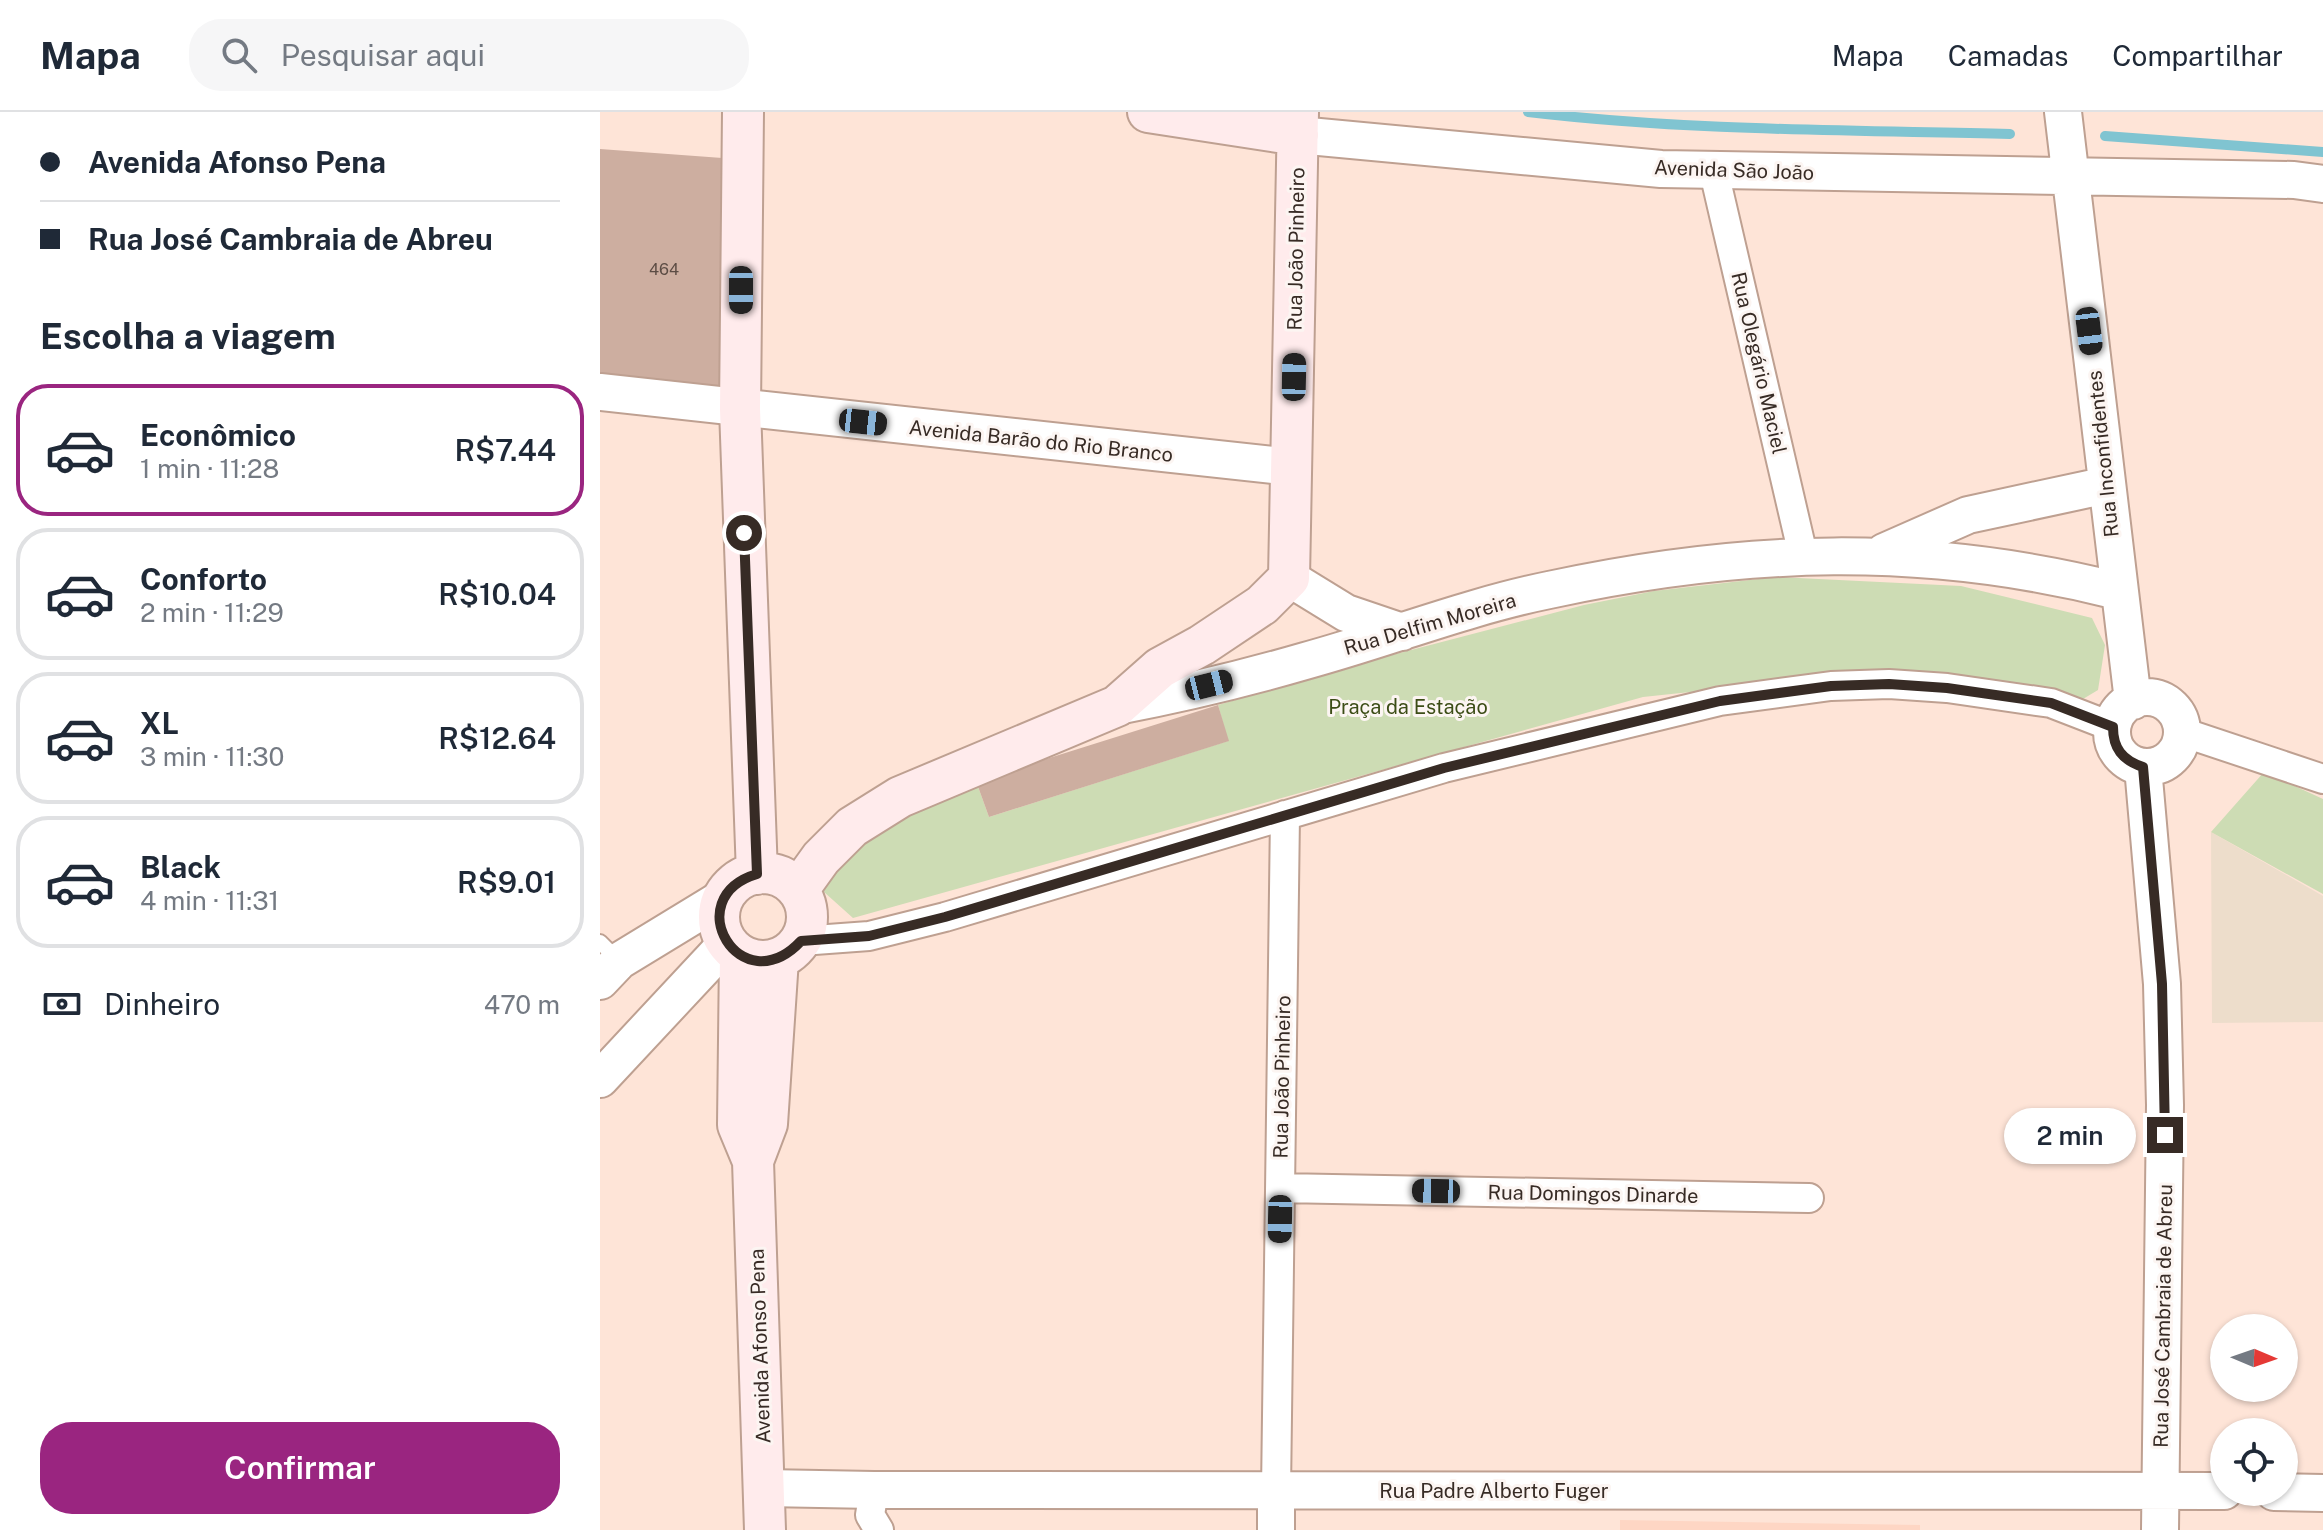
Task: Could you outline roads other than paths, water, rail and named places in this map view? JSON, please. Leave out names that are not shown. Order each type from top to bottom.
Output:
[{"type":"main road","points":[[743,112],[740,409],[757,874]]},
{"type":"main road","name":"Avenida São João","points":[[1148,112],[1298,124]]},
{"type":"main road","name":"Rua João Pinheiro","points":[[1289,578],[1298,124]]},
{"type":"main road","points":[[1117,706],[1160,668],[1202,645],[1262,605],[1289,578]]},
{"type":"main road","name":"Rua Delfim Moreira","points":[[798,890],[821,858],[852,827],[900,797],[1117,706]]},
{"type":"main road","points":[[757,874],[776,875],[798,890],[805,902],[807,915],[761,950],[719,921],[724,897],[732,886],[744,878],[757,874]]},
{"type":"main road","name":"Avenida Afonso Pena","points":[[761,950],[738,1125],[753,1161],[765,1530]]},
{"type":"street","name":"Rua Inconfidentes","points":[[2063,112],[2118,591],[2123,714]]},
{"type":"street","name":"Avenida São João","points":[[1298,124],[1661,169],[2294,180],[2323,184]]},
{"type":"street","name":"Rua Olegário Maciel","points":[[1714,172],[1803,555]]},
{"type":"street","name":"Avenida Barão do Rio Branco","points":[[600,392],[1292,467]]},
{"type":"street","points":[[1876,555],[1968,515],[2107,485]]},
{"type":"street","name":"Rua Delfim Moreira","points":[[1117,706],[1305,661],[1547,590],[1745,558],[1876,555],[1934,558],[2051,574],[2118,591]]},
{"type":"street","points":[[1289,578],[1346,613],[1402,632]]},
{"type":"street","points":[[600,1079],[761,950],[884,933],[1444,768],[1653,716],[1720,701],[1793,690],[1889,684],[1947,688],[2123,714],[2154,698],[2165,702],[2180,721],[2180,744],[2174,755],[2165,763],[2143,767],[2123,757],[2117,748],[2123,714]]},
{"type":"street","points":[[2182,732],[2323,779]]},
{"type":"street","name":"Rua José Cambraia de Abreu","points":[[2143,767],[2162,984],[2165,1105],[2160,1530]]},
{"type":"street","name":"Rua João Pinheiro","points":[[1276,1530],[1285,815]]},
{"type":"street","points":[[606,961],[724,897]]},
{"type":"street","name":"Rua Domingos Dinarde","points":[[1281,1188],[1809,1198]]},
{"type":"street","name":"Rua Padre Alberto Fuger","points":[[765,1488],[2210,1491]]},
{"type":"street","points":[[874,1490],[870,1515],[879,1530]]},
{"type":"street","points":[[2298,1492],[2323,1493]]},
{"type":"waterway","points":[[1528,112],[1709,126],[2010,134]]},
{"type":"waterway","points":[[2105,136],[2323,152]]},
{"type":"park label","name":"Praça da Estação","points":[[1408,707]]}]
